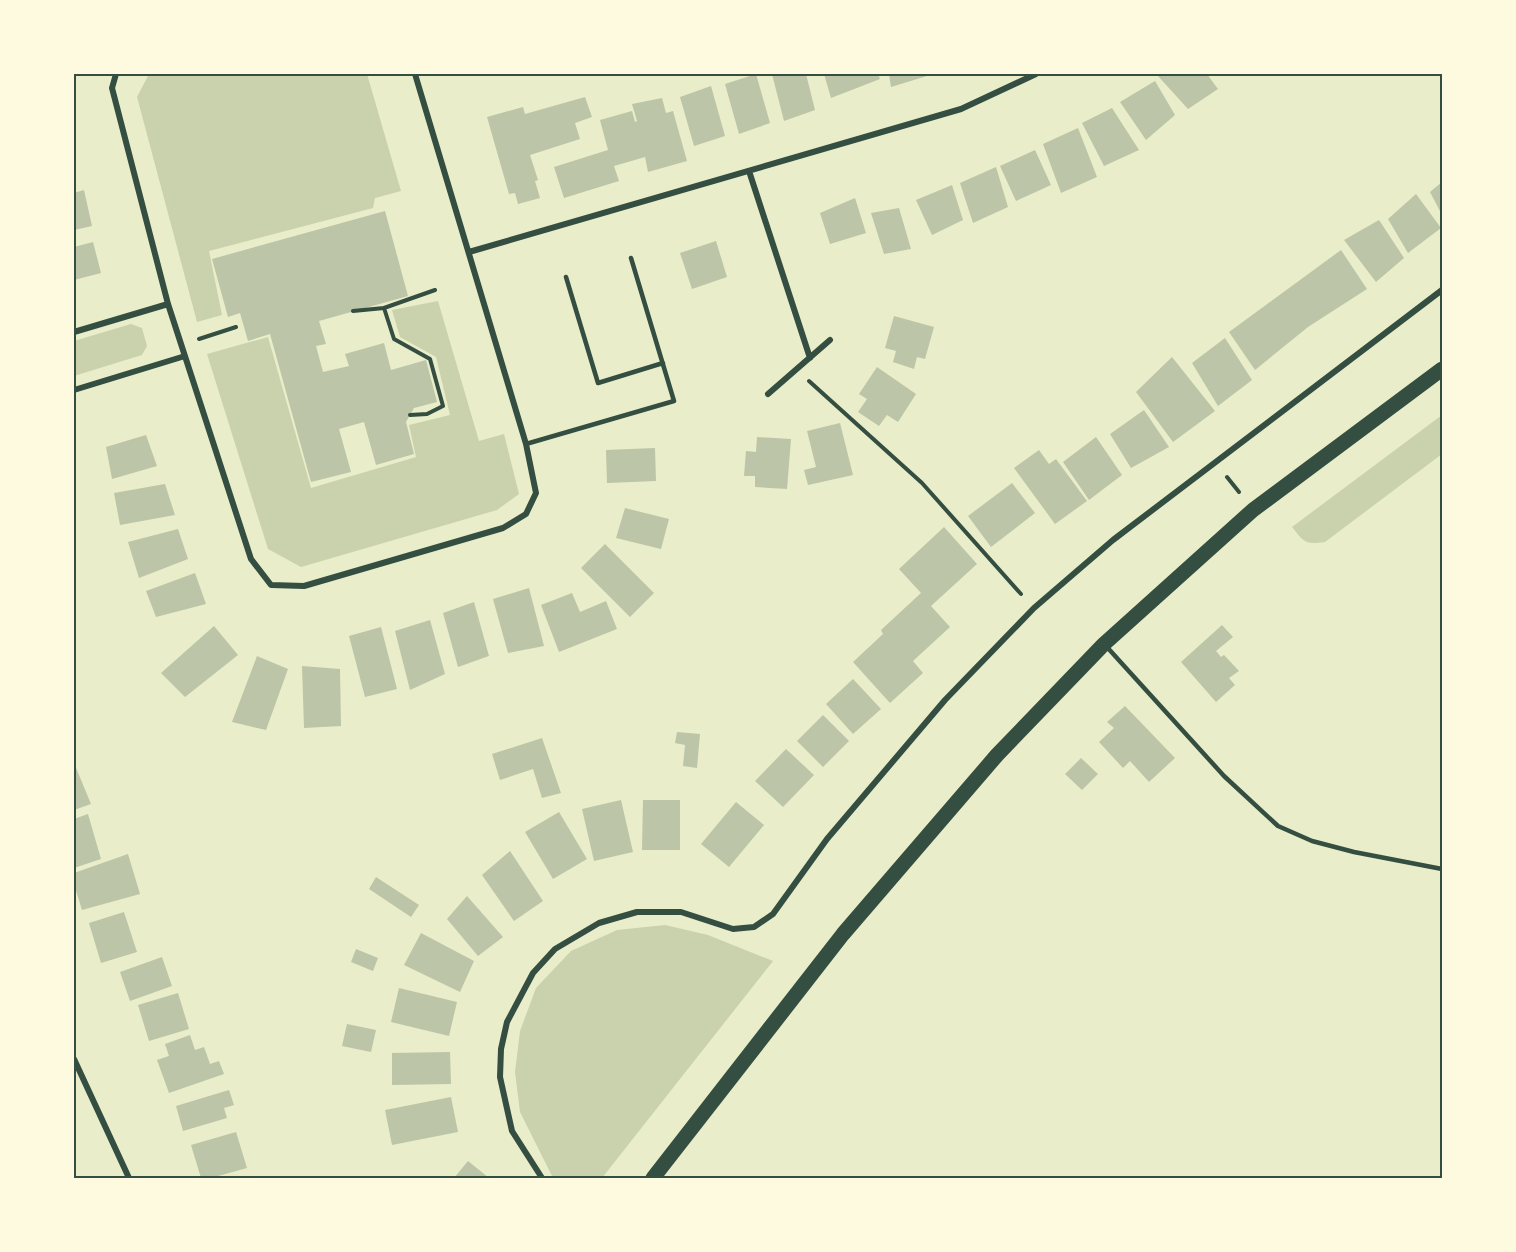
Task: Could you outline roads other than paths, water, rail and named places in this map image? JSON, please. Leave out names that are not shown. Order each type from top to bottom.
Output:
[{"type":"main road","points":[[653,1179],[843,934],[997,755],[1104,644],[1253,510],[1443,369]]},
{"type":"street","points":[[116,74],[112,87],[168,304],[251,559],[271,585],[304,586],[503,528],[526,514],[536,493],[526,444],[415,74]]},
{"type":"street","points":[[469,252],[961,109],[1036,74]]},
{"type":"street","points":[[749,171],[810,358]]},
{"type":"street","points":[[542,1179],[512,1131],[500,1077],[501,1049],[507,1022],[533,973],[555,949],[599,923],[637,912],[681,912],[734,929],[754,927],[773,914],[834,830],[945,700],[1034,608],[1113,540],[1443,290]]},
{"type":"street","points":[[74,332],[168,304]]},
{"type":"street","points":[[768,394],[830,340]]},
{"type":"street","points":[[74,390],[185,356]]},
{"type":"street","points":[[74,1059],[129,1179]]},
{"type":"lane","points":[[526,444],[674,401],[631,258]]},
{"type":"lane","points":[[566,277],[598,383],[663,363]]},
{"type":"lane","points":[[1104,644],[1224,776],[1278,826],[1312,841],[1443,869]]}]
